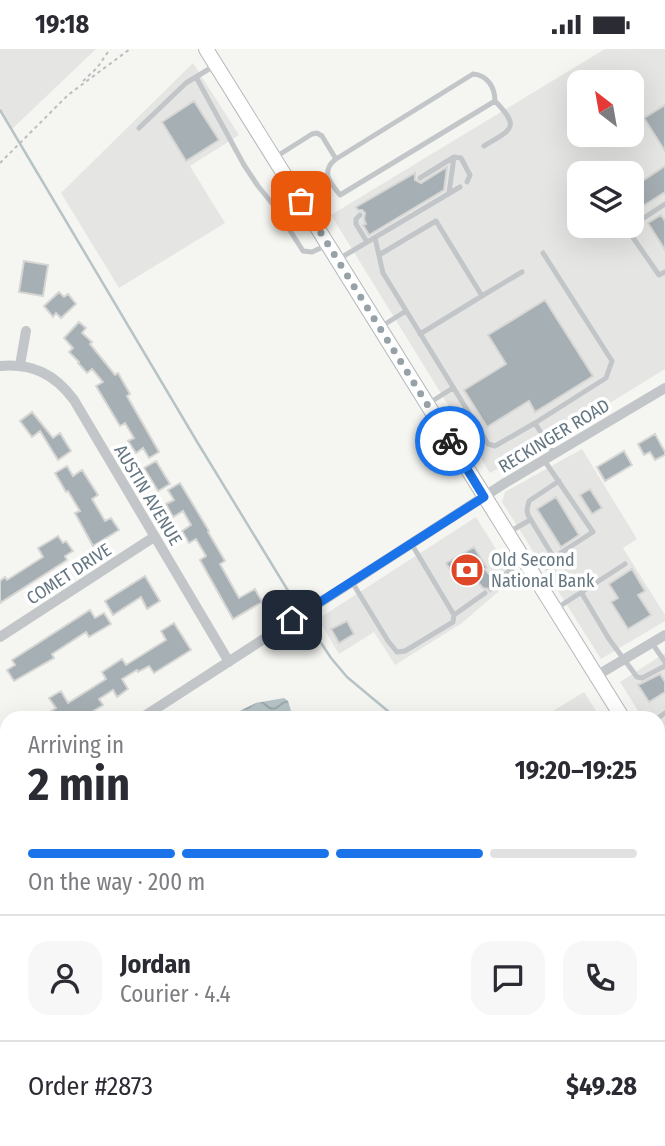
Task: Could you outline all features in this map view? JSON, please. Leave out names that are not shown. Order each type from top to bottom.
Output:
[{"type":"main road","points":[[206,49],[618,711]]},
{"type":"street","points":[[0,366],[20,365],[26,331]]},
{"type":"street","name":"AUSTIN AVENUE","points":[[20,365],[45,373],[64,387],[74,400],[229,662]]},
{"type":"street","name":"RECKINGER ROAD","points":[[152,711],[484,497],[665,388]]},
{"type":"street","name":"COMET DRIVE","points":[[0,637],[155,537]]},
{"type":"street","points":[[596,676],[665,635]]},
{"type":"lane","points":[[139,128],[187,83],[216,65]]},
{"type":"lane","points":[[484,146],[510,128],[511,120],[495,101],[495,94],[489,82],[474,74],[336,159],[327,169],[327,175],[340,195],[495,101]]},
{"type":"lane","points":[[196,77],[244,165],[303,251],[312,252],[328,245]]},
{"type":"lane","points":[[274,158],[317,133],[322,136],[336,159]]},
{"type":"lane","points":[[449,193],[454,157]]},
{"type":"lane","points":[[420,178],[454,157],[461,158],[467,167],[470,175],[467,182]]},
{"type":"lane","points":[[338,260],[460,187]]},
{"type":"lane","points":[[644,216],[665,204]]},
{"type":"lane","points":[[428,206],[482,296]]},
{"type":"lane","points":[[360,215],[356,224],[367,242]]},
{"type":"lane","points":[[379,255],[436,221]]},
{"type":"lane","points":[[375,237],[383,274],[488,444],[495,446],[606,377],[612,361],[543,253]]},
{"type":"lane","points":[[633,238],[659,275],[665,272]]},
{"type":"lane","points":[[420,334],[522,272]]},
{"type":"lane","points":[[380,328],[406,311]]},
{"type":"lane","points":[[427,404],[453,388]]},
{"type":"lane","points":[[497,583],[510,570],[554,558],[593,533],[559,481],[534,423]]},
{"type":"lane","points":[[554,558],[530,520],[527,510],[529,501],[559,481]]},
{"type":"lane","points":[[507,533],[530,520]]},
{"type":"lane","points":[[352,582],[397,652],[405,651],[453,622],[454,615],[411,544]]},
{"type":"lane","points":[[555,609],[625,564]]},
{"type":"lane","points":[[581,592],[609,639],[637,677],[642,678],[665,664],[652,643]]},
{"type":"lane","points":[[454,615],[485,593]]},
{"type":"path","points":[[0,163],[97,68],[110,49]]},
{"type":"path","points":[[80,85],[130,49]]},
{"type":"shaded area","points":[[0,49],[96,49],[12,129],[0,107]]},
{"type":"shaded area","points":[[605,49],[665,49],[665,369],[490,473],[331,215],[567,72],[567,147],[644,147],[644,70],[570,70]]},
{"type":"shaded area","points":[[193,63],[239,135],[190,166],[225,223],[119,288],[61,193]]},
{"type":"shaded area","points":[[582,449],[637,539],[623,548],[665,615],[665,621],[601,659],[502,502],[505,492]]},
{"type":"shaded area","points":[[476,517],[514,578],[462,623],[395,665],[374,632],[339,654],[318,619]]},
{"type":"shaded area","points":[[665,653],[665,711],[638,711],[620,682]]},
{"type":"shaded area","points":[[584,692],[596,711],[553,711]]},
{"type":"water","points":[[284,698],[291,711],[239,711],[256,703]]},
{"type":"building","points":[[194,101],[219,140],[186,161],[162,122]]},
{"type":"building","points":[[665,105],[665,151],[644,118]]},
{"type":"building","points":[[665,166],[665,192],[644,205],[644,180]]},
{"type":"building","points":[[447,167],[444,190],[369,235],[363,225],[366,224],[365,213],[356,207],[415,173],[415,180],[421,183]]},
{"type":"building","points":[[661,215],[665,221],[665,250],[648,223]]},
{"type":"building","points":[[24,261],[48,265],[43,296],[19,292]]},
{"type":"building","points":[[59,292],[64,297],[68,294],[76,304],[61,318],[56,313],[53,317],[44,306]]},
{"type":"building","points":[[545,300],[593,376],[535,412],[529,401],[487,427],[464,390],[506,364],[488,335]]},
{"type":"building","points":[[79,322],[86,328],[82,333],[92,342],[90,344],[115,375],[118,373],[130,394],[127,396],[159,452],[149,458],[143,448],[136,453],[128,441],[134,438],[125,423],[120,426],[96,386],[103,382],[92,369],[87,373],[69,352],[73,348],[64,338]]},
{"type":"building","points":[[32,412],[53,438],[60,433],[71,451],[58,460],[40,431],[32,437],[20,421]]},
{"type":"building","points":[[655,434],[665,455],[655,460],[650,452],[644,455],[638,444]]},
{"type":"building","points":[[624,451],[632,465],[605,481],[597,467]]},
{"type":"building","points":[[156,461],[170,484],[158,491],[144,468]]},
{"type":"building","points":[[67,466],[73,476],[82,470],[98,495],[92,499],[105,521],[111,518],[119,530],[93,546],[75,513],[80,511],[55,473]]},
{"type":"building","points":[[180,483],[225,561],[220,564],[239,598],[255,589],[262,602],[233,619],[200,560],[206,556],[196,539],[189,543],[182,531],[191,525],[183,511],[173,517],[166,504],[174,500],[168,490]]},
{"type":"building","points":[[590,489],[602,508],[592,514],[580,495]]},
{"type":"building","points":[[556,497],[579,535],[561,547],[537,509]]},
{"type":"building","points":[[58,536],[63,543],[66,541],[73,551],[65,556],[67,560],[0,603],[0,581],[5,577],[7,580],[43,557],[38,548]]},
{"type":"building","name":"Old Second National Bank","points":[[474,547],[493,579],[495,588],[490,592],[473,577],[459,585],[446,563]]},
{"type":"building","points":[[632,569],[645,591],[638,595],[651,615],[628,629],[611,602],[618,598],[609,584]]},
{"type":"building","points":[[145,576],[160,601],[147,609],[141,597],[113,615],[105,601]]},
{"type":"building","points":[[90,610],[95,618],[104,613],[111,624],[89,637],[86,632],[52,654],[54,658],[14,681],[7,670],[15,665],[12,660]]},
{"type":"building","points":[[347,621],[354,634],[339,643],[331,629]]},
{"type":"building","points":[[174,623],[191,650],[154,673],[149,666],[122,679],[128,689],[117,697],[113,690],[99,699],[103,705],[94,711],[51,711],[56,708],[49,698],[61,691],[68,703],[106,679],[102,672],[122,659],[126,665],[166,640],[161,631]]},
{"type":"building","points":[[660,674],[665,682],[665,692],[649,702],[638,685]]},
{"type":"waterway","points":[[0,110],[301,612]]},
{"type":"waterway","points":[[304,617],[347,677],[388,711]]},
{"type":"way so far","points":[[301,201],[450,441]]},
{"type":"place","name":"Old Second National Bank","points":[[467,570]]},
{"type":"route","points":[[292,620],[484,497],[450,441]]}]
